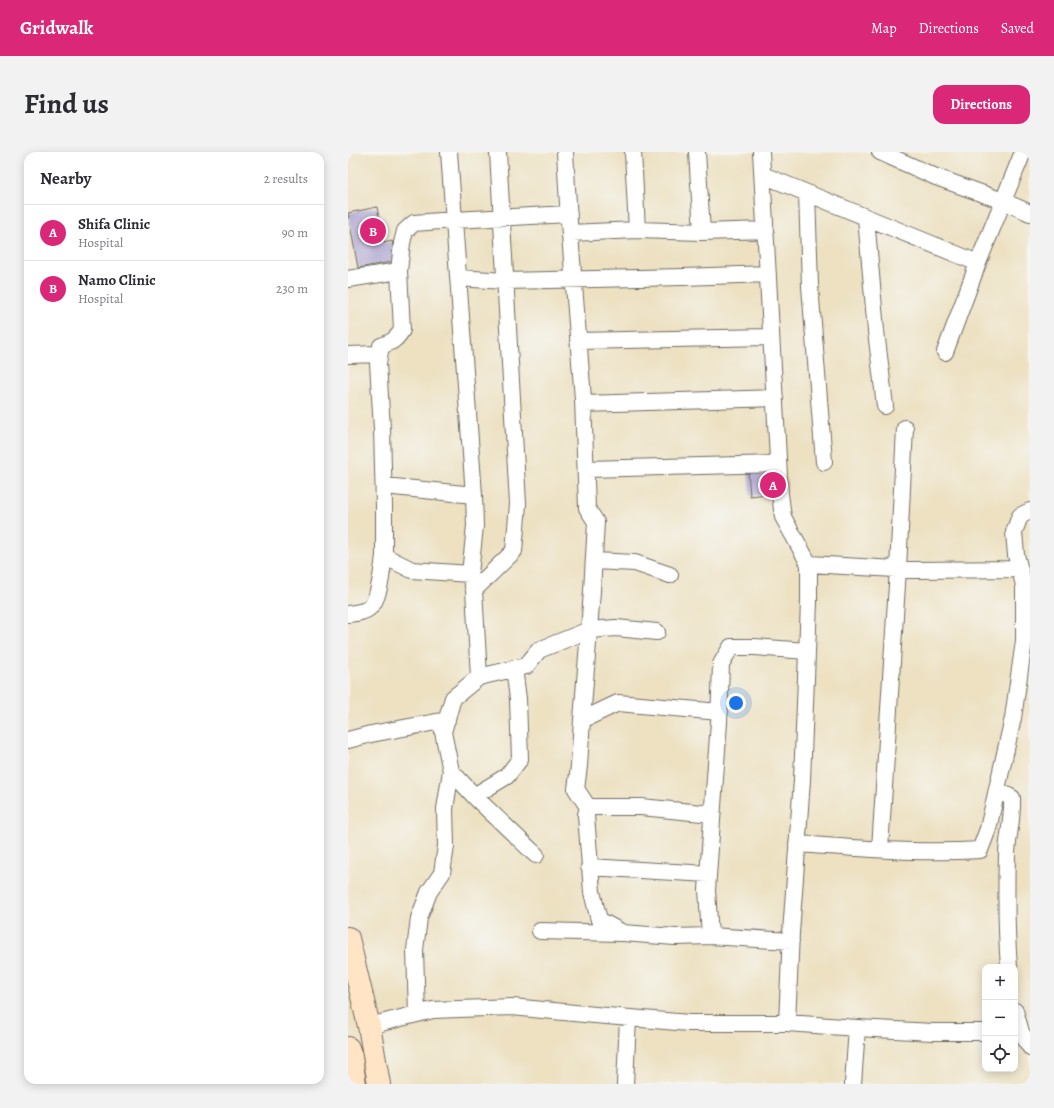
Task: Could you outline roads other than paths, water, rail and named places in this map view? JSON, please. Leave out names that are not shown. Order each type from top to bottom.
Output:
[{"type":"main road","points":[[348,938],[369,1026],[379,1084]]},
{"type":"main road","points":[[348,1048],[351,1057],[355,1084]]},
{"type":"street","points":[[449,152],[474,495],[475,526],[470,574],[474,590],[479,678]]},
{"type":"street","points":[[474,590],[514,551],[518,504],[498,152]]},
{"type":"street","points":[[565,152],[583,404],[587,508],[596,522],[579,766],[576,789],[588,807],[586,815],[589,867],[592,892],[599,920],[623,933]]},
{"type":"street","points":[[633,152],[637,230]]},
{"type":"street","points":[[697,152],[702,232]]},
{"type":"street","points":[[762,152],[762,175],[780,494],[783,517],[809,564],[809,602],[802,780],[787,1023]]},
{"type":"street","points":[[880,152],[1030,213]]},
{"type":"street","points":[[946,352],[978,263],[1023,152]]},
{"type":"street","points":[[762,175],[978,263]]},
{"type":"street","points":[[807,193],[810,286],[824,462]]},
{"type":"street","points":[[348,614],[359,613],[370,608],[377,597],[384,556],[384,486],[378,363],[381,346],[397,338],[402,330],[399,271],[405,231],[414,223],[569,214]]},
{"type":"street","points":[[866,218],[876,331],[885,406]]},
{"type":"street","points":[[570,233],[637,230],[702,232],[766,230]]},
{"type":"street","points":[[348,279],[399,271]]},
{"type":"street","points":[[458,278],[506,281],[768,274]]},
{"type":"street","points":[[578,341],[771,337]]},
{"type":"street","points":[[348,355],[379,354]]},
{"type":"street","points":[[583,404],[775,398]]},
{"type":"street","points":[[880,849],[898,569],[905,428]]},
{"type":"street","points":[[586,469],[778,464]]},
{"type":"street","points":[[384,486],[474,495]]},
{"type":"street","points":[[797,844],[956,852],[980,850],[988,829],[1013,718],[1027,620],[1024,585],[1016,555],[1014,532],[1020,516],[1030,511]]},
{"type":"street","points":[[384,556],[412,570],[470,574]]},
{"type":"street","points":[[594,561],[635,563],[670,575]]},
{"type":"street","points":[[809,564],[913,570],[1020,569]]},
{"type":"street","points":[[417,1014],[415,950],[419,918],[428,892],[442,873],[446,846],[445,809],[451,771],[443,732],[453,698],[479,678],[526,666],[539,650],[589,630],[616,628],[657,632]]},
{"type":"street","points":[[710,936],[707,890],[720,712],[721,664],[731,647],[807,650]]},
{"type":"street","points":[[474,796],[507,776],[520,759],[518,699],[514,668]]},
{"type":"street","points":[[582,720],[618,703],[720,712]]},
{"type":"street","points":[[348,740],[371,734],[447,720]]},
{"type":"street","points":[[451,771],[474,796],[536,855]]},
{"type":"street","points":[[997,790],[1012,798],[1006,897],[1010,964]]},
{"type":"street","points":[[588,807],[641,807],[712,814]]},
{"type":"street","points":[[589,867],[708,874]]},
{"type":"street","points":[[540,930],[623,933],[675,937],[710,936],[791,941]]},
{"type":"street","points":[[369,1026],[433,1010],[512,1007],[690,1023],[787,1023],[933,1032],[982,1032]]},
{"type":"street","points":[[625,1084],[628,1018]]},
{"type":"street","points":[[853,1084],[857,1028]]},
{"type":"street","points":[[1018,1032],[1030,1047]]},
{"type":"place","name":"Namo Clinic","points":[[373,231]]},
{"type":"place","name":"Shifa Clinic","points":[[773,485]]}]
